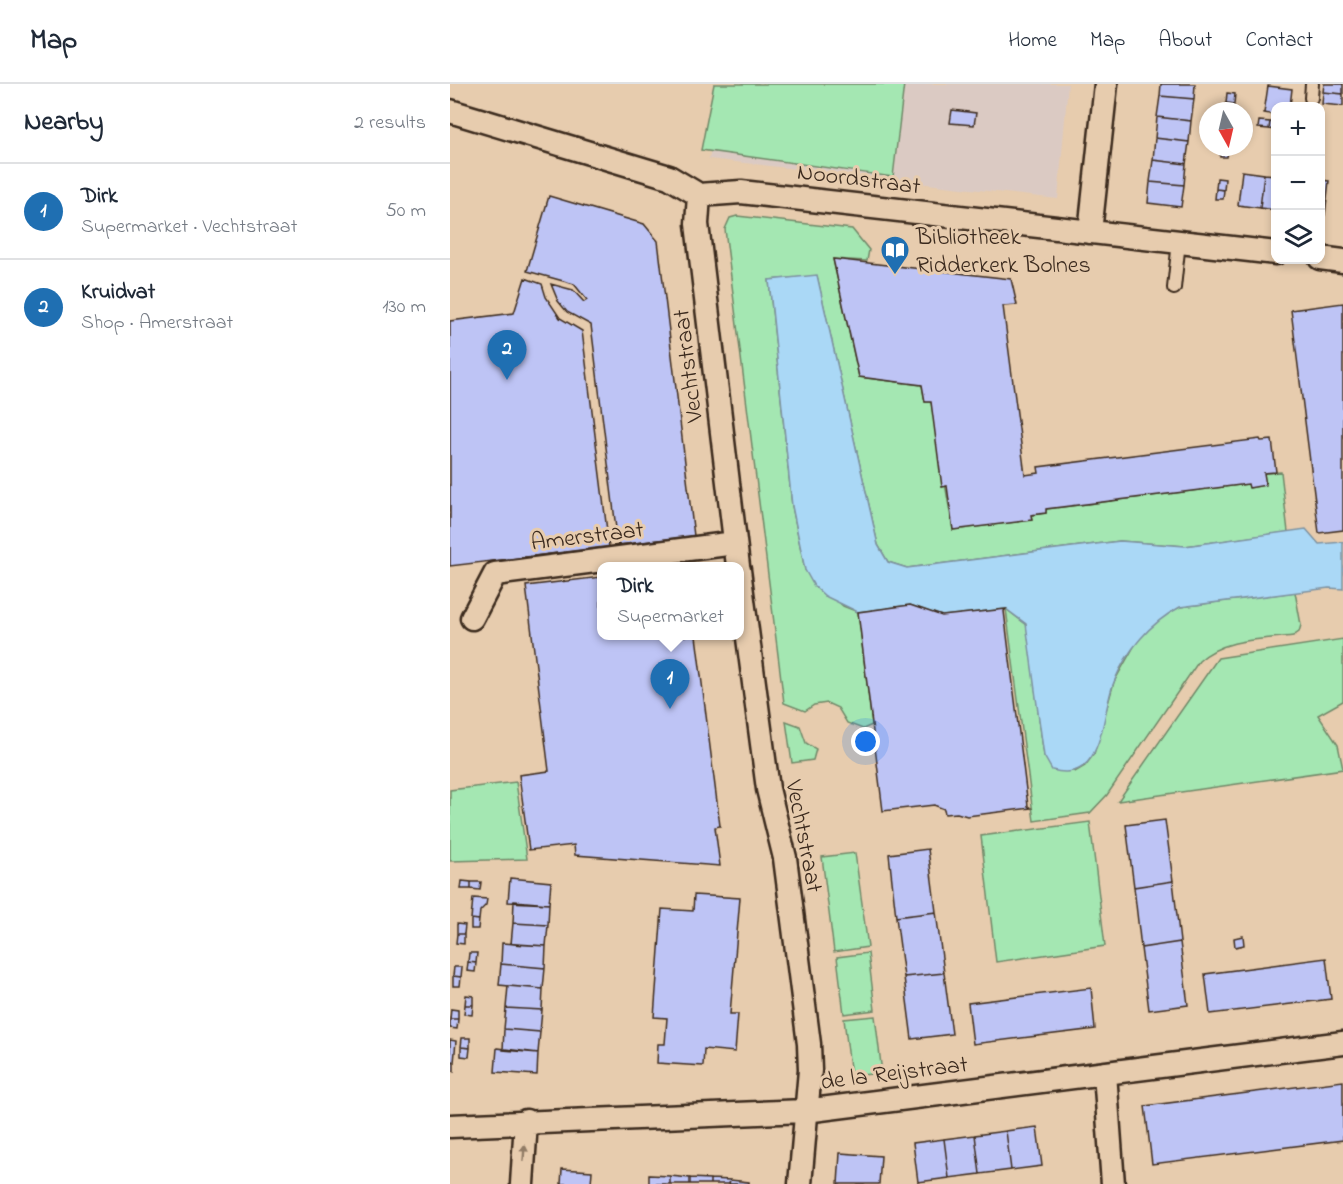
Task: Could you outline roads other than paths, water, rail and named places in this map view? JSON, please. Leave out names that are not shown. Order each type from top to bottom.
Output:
[{"type":"street","points":[[1090,232],[1106,84]]},
{"type":"street","points":[[450,111],[669,177],[699,195]]},
{"type":"street","name":"Noordstraat","points":[[699,195],[741,192],[1271,252]]},
{"type":"street","name":"Vechtstraat","points":[[699,195],[697,224],[738,562]]},
{"type":"street","points":[[1325,259],[1343,261]]},
{"type":"street","name":"Amerstraat","points":[[472,618],[495,574],[735,543]]},
{"type":"street","name":"Vechtstraat","points":[[744,606],[768,789],[785,858],[809,1044],[810,1070],[800,1184]]},
{"type":"street","name":"de la Reijstraat","points":[[450,1126],[805,1111],[1343,1042]]},
{"type":"street","points":[[1105,1073],[1113,1184]]},
{"type":"street","points":[[522,1184],[526,1121]]},
{"type":"lane","points":[[1311,98],[1312,84]]},
{"type":"lane","points":[[1174,288],[1179,241]]},
{"type":"water","points":[[817,275],[878,545],[888,562],[907,568],[1120,541],[1185,546],[1306,529],[1319,544],[1343,542],[1343,589],[1329,588],[1180,607],[1149,629],[1119,670],[1098,743],[1091,757],[1082,767],[1069,772],[1052,770],[1044,756],[1026,624],[1006,609],[942,616],[910,605],[858,612],[825,596],[814,586],[805,570],[792,506],[769,280]]},
{"type":"place","name":"Bibliotheek Ridderkerk Bolnes","points":[[895,276]]},
{"type":"place","name":"Kruidvat","points":[[507,380]]},
{"type":"place","name":"Dirk","points":[[670,709]]}]
